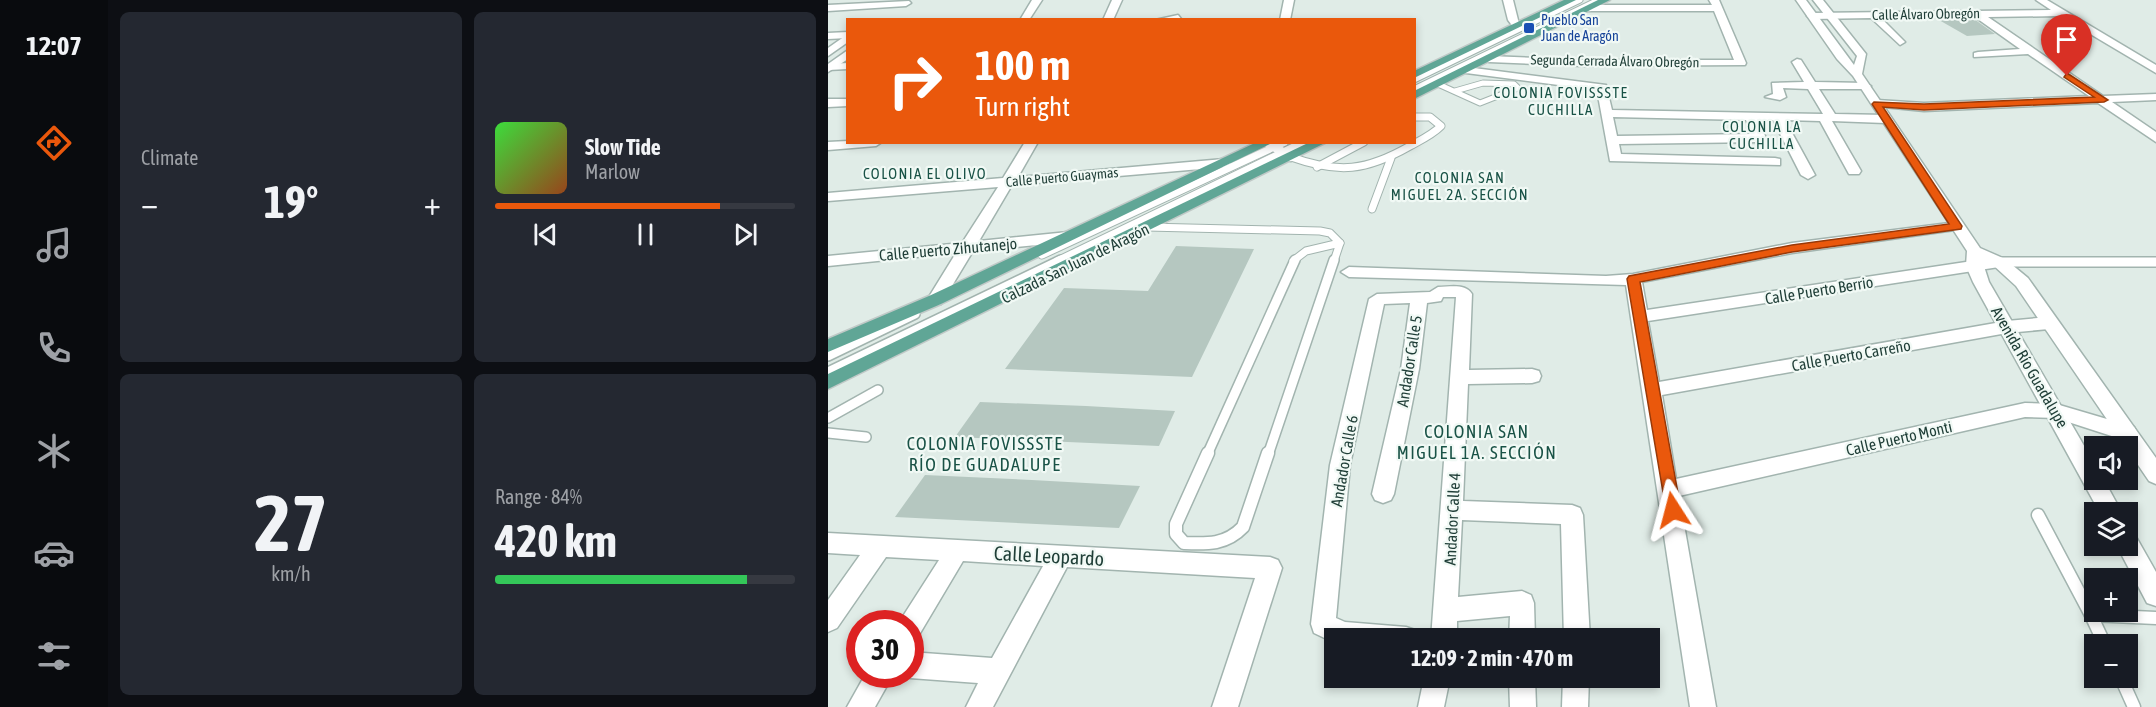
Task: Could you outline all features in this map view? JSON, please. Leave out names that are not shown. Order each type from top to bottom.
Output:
[{"type":"main road","points":[[1416,74],[1571,0]]},
{"type":"main road","points":[[1416,95],[1593,4],[1605,0]]},
{"type":"main road","name":"Calzada San Juan de Aragón","points":[[830,347],[935,300],[1224,163],[1275,147],[1303,144]]},
{"type":"main road","name":"Calzada San Juan de Aragón","points":[[828,382],[1147,227],[1275,147]]},
{"type":"street","points":[[828,2],[866,0]]},
{"type":"street","points":[[1025,18],[1037,0]]},
{"type":"street","points":[[1109,18],[1117,0]]},
{"type":"street","points":[[1285,18],[1289,0]]},
{"type":"street","points":[[1508,0],[1513,20],[1517,26]]},
{"type":"street","name":"Avenida Río Guadalupe","points":[[1801,0],[1857,74],[1957,226],[2007,327],[2105,502]]},
{"type":"street","name":"Avenida Río Guadalupe","points":[[1818,0],[1862,56],[1857,74]]},
{"type":"street","points":[[2041,0],[2156,70]]},
{"type":"street","points":[[876,15],[891,2]]},
{"type":"street","points":[[828,8],[908,2]]},
{"type":"street","points":[[893,14],[908,2]]},
{"type":"street","points":[[1593,4],[1716,4]]},
{"type":"street","name":"Segunda Cerrada Álvaro Obregón","points":[[1489,59],[1582,63],[1741,63],[1716,4]]},
{"type":"street","points":[[1976,13],[2156,138]]},
{"type":"street","name":"Calle Álvaro Obregón","points":[[1812,16],[2060,13]]},
{"type":"street","points":[[1872,14],[1900,42]]},
{"type":"street","points":[[828,36],[846,36]]},
{"type":"street","points":[[828,53],[846,38]]},
{"type":"street","points":[[1978,55],[2029,51]]},
{"type":"street","points":[[829,68],[846,55]]},
{"type":"street","points":[[1797,62],[1814,86],[1854,171]]},
{"type":"street","points":[[829,68],[846,66]]},
{"type":"street","points":[[1466,70],[1602,87],[1615,158],[1775,162]]},
{"type":"street","points":[[1773,91],[1814,86],[1865,86]]},
{"type":"street","points":[[1877,104],[1924,107],[2156,97]]},
{"type":"street","points":[[828,103],[846,102]]},
{"type":"street","points":[[1606,113],[1885,118]]},
{"type":"street","points":[[1612,140],[1760,138],[1750,115]]},
{"type":"street","points":[[1777,116],[1808,175]]},
{"type":"street","points":[[828,147],[857,144]]},
{"type":"street","points":[[935,300],[1031,144]]},
{"type":"street","name":"Calle Puerto Guaymas","points":[[828,197],[1224,163]]},
{"type":"street","points":[[1349,272],[1606,281],[1633,279],[1792,248],[1957,226]]},
{"type":"street","name":"Calle Puerto Zihutanejo","points":[[828,261],[1068,237]]},
{"type":"street","name":"Avenida Río Guadalupe","points":[[1975,259],[1999,262],[2022,282],[2156,475]]},
{"type":"street","name":"Calle Puerto Berrio","points":[[1638,317],[1975,259]]},
{"type":"street","points":[[1633,279],[1670,489],[1703,707]]},
{"type":"street","name":"Andador Calle 4","points":[[1419,298],[1436,297],[1438,292],[1464,292],[1445,628]]},
{"type":"street","name":"Andador Calle 6","points":[[1331,628],[1323,624],[1340,465],[1377,299],[1419,298]]},
{"type":"street","name":"Andador Calle 5","points":[[1383,494],[1410,369],[1419,298]]},
{"type":"street","name":"Calle Puerto Carreño","points":[[1653,390],[2007,327],[2049,323]]},
{"type":"street","points":[[1459,377],[1532,376]]},
{"type":"street","name":"Calle Puerto Monti","points":[[1670,489],[2025,410],[2056,411],[2127,433]]},
{"type":"street","points":[[1452,510],[1572,514],[1577,628]]},
{"type":"street","name":"Calle Leopardo","points":[[828,543],[1270,568],[1226,707]]},
{"type":"street","points":[[828,620],[881,545]]},
{"type":"street","points":[[920,610],[957,551]]},
{"type":"street","points":[[2135,556],[2156,596]]},
{"type":"street","points":[[979,707],[1060,557]]},
{"type":"street","points":[[1447,610],[1522,603],[1522,628]]},
{"type":"street","points":[[924,666],[999,671]]},
{"type":"street","points":[[860,707],[872,688]]},
{"type":"street","points":[[1431,707],[1435,688]]},
{"type":"street","points":[[1522,688],[1522,707]]},
{"type":"street","points":[[1575,707],[1576,688]]},
{"type":"lane","points":[[1416,79],[1580,0]]},
{"type":"lane","points":[[1416,88],[1593,4]]},
{"type":"lane","points":[[1438,84],[1455,91],[1485,103],[1518,88],[1514,84],[1487,83],[1455,91]]},
{"type":"lane","points":[[1416,117],[1427,116],[1439,122],[1441,126],[1416,142]]},
{"type":"lane","points":[[830,347],[1275,147],[1292,144]]},
{"type":"lane","points":[[1317,167],[1360,144]]},
{"type":"lane","points":[[1275,147],[1317,167],[1348,171],[1391,158],[1413,144]]},
{"type":"lane","points":[[828,372],[1275,147]]},
{"type":"lane","points":[[1372,209],[1391,158]]},
{"type":"lane","points":[[1147,227],[1320,231],[1330,233],[1340,243]]},
{"type":"lane","points":[[1340,243],[1244,527],[1236,537],[1222,544],[1184,543],[1176,534],[1176,524],[1293,261],[1306,251],[1340,243]]},
{"type":"lane","points":[[1999,262],[2156,262]]},
{"type":"lane","points":[[828,418],[878,390]]},
{"type":"lane","points":[[828,433],[866,437]]},
{"type":"lane","points":[[2038,515],[2084,602]]},
{"type":"lane","points":[[2138,617],[2156,618]]},
{"type":"lane","points":[[2125,688],[2134,707]]},
{"type":"building","points":[[1974,19],[1995,34],[1967,36],[1939,20]]},
{"type":"building","points":[[1176,246],[1254,249],[1192,377],[1005,369],[1064,288],[1148,291]]},
{"type":"building","points":[[980,402],[1175,411],[1159,446],[955,437]]},
{"type":"building","points":[[925,475],[1140,486],[1119,528],[895,517]]},
{"type":"place","name":"Pueblo San Juan de Aragón","points":[[1529,28]]},
{"type":"district","name":"COLONIA FOVISSSTE CUCHILLA","points":[[1561,102]]},
{"type":"district","name":"COLONIA LA CUCHILLA","points":[[1762,136]]},
{"type":"district","name":"COLONIA EL OLIVO","points":[[925,174]]},
{"type":"district","name":"COLONIA SAN MIGUEL 2A. SECCIÓN","points":[[1460,186]]},
{"type":"district","name":"COLONIA SAN MIGUEL 1A. SECCIÓN","points":[[1477,442]]},
{"type":"district","name":"COLONIA FOVISSSTE RÍO DE GUADALUPE","points":[[985,454]]},
{"type":"route","points":[[1673,510],[1633,279],[1792,248],[1957,226],[1877,104],[1924,107],[2104,100],[2067,76]]}]
